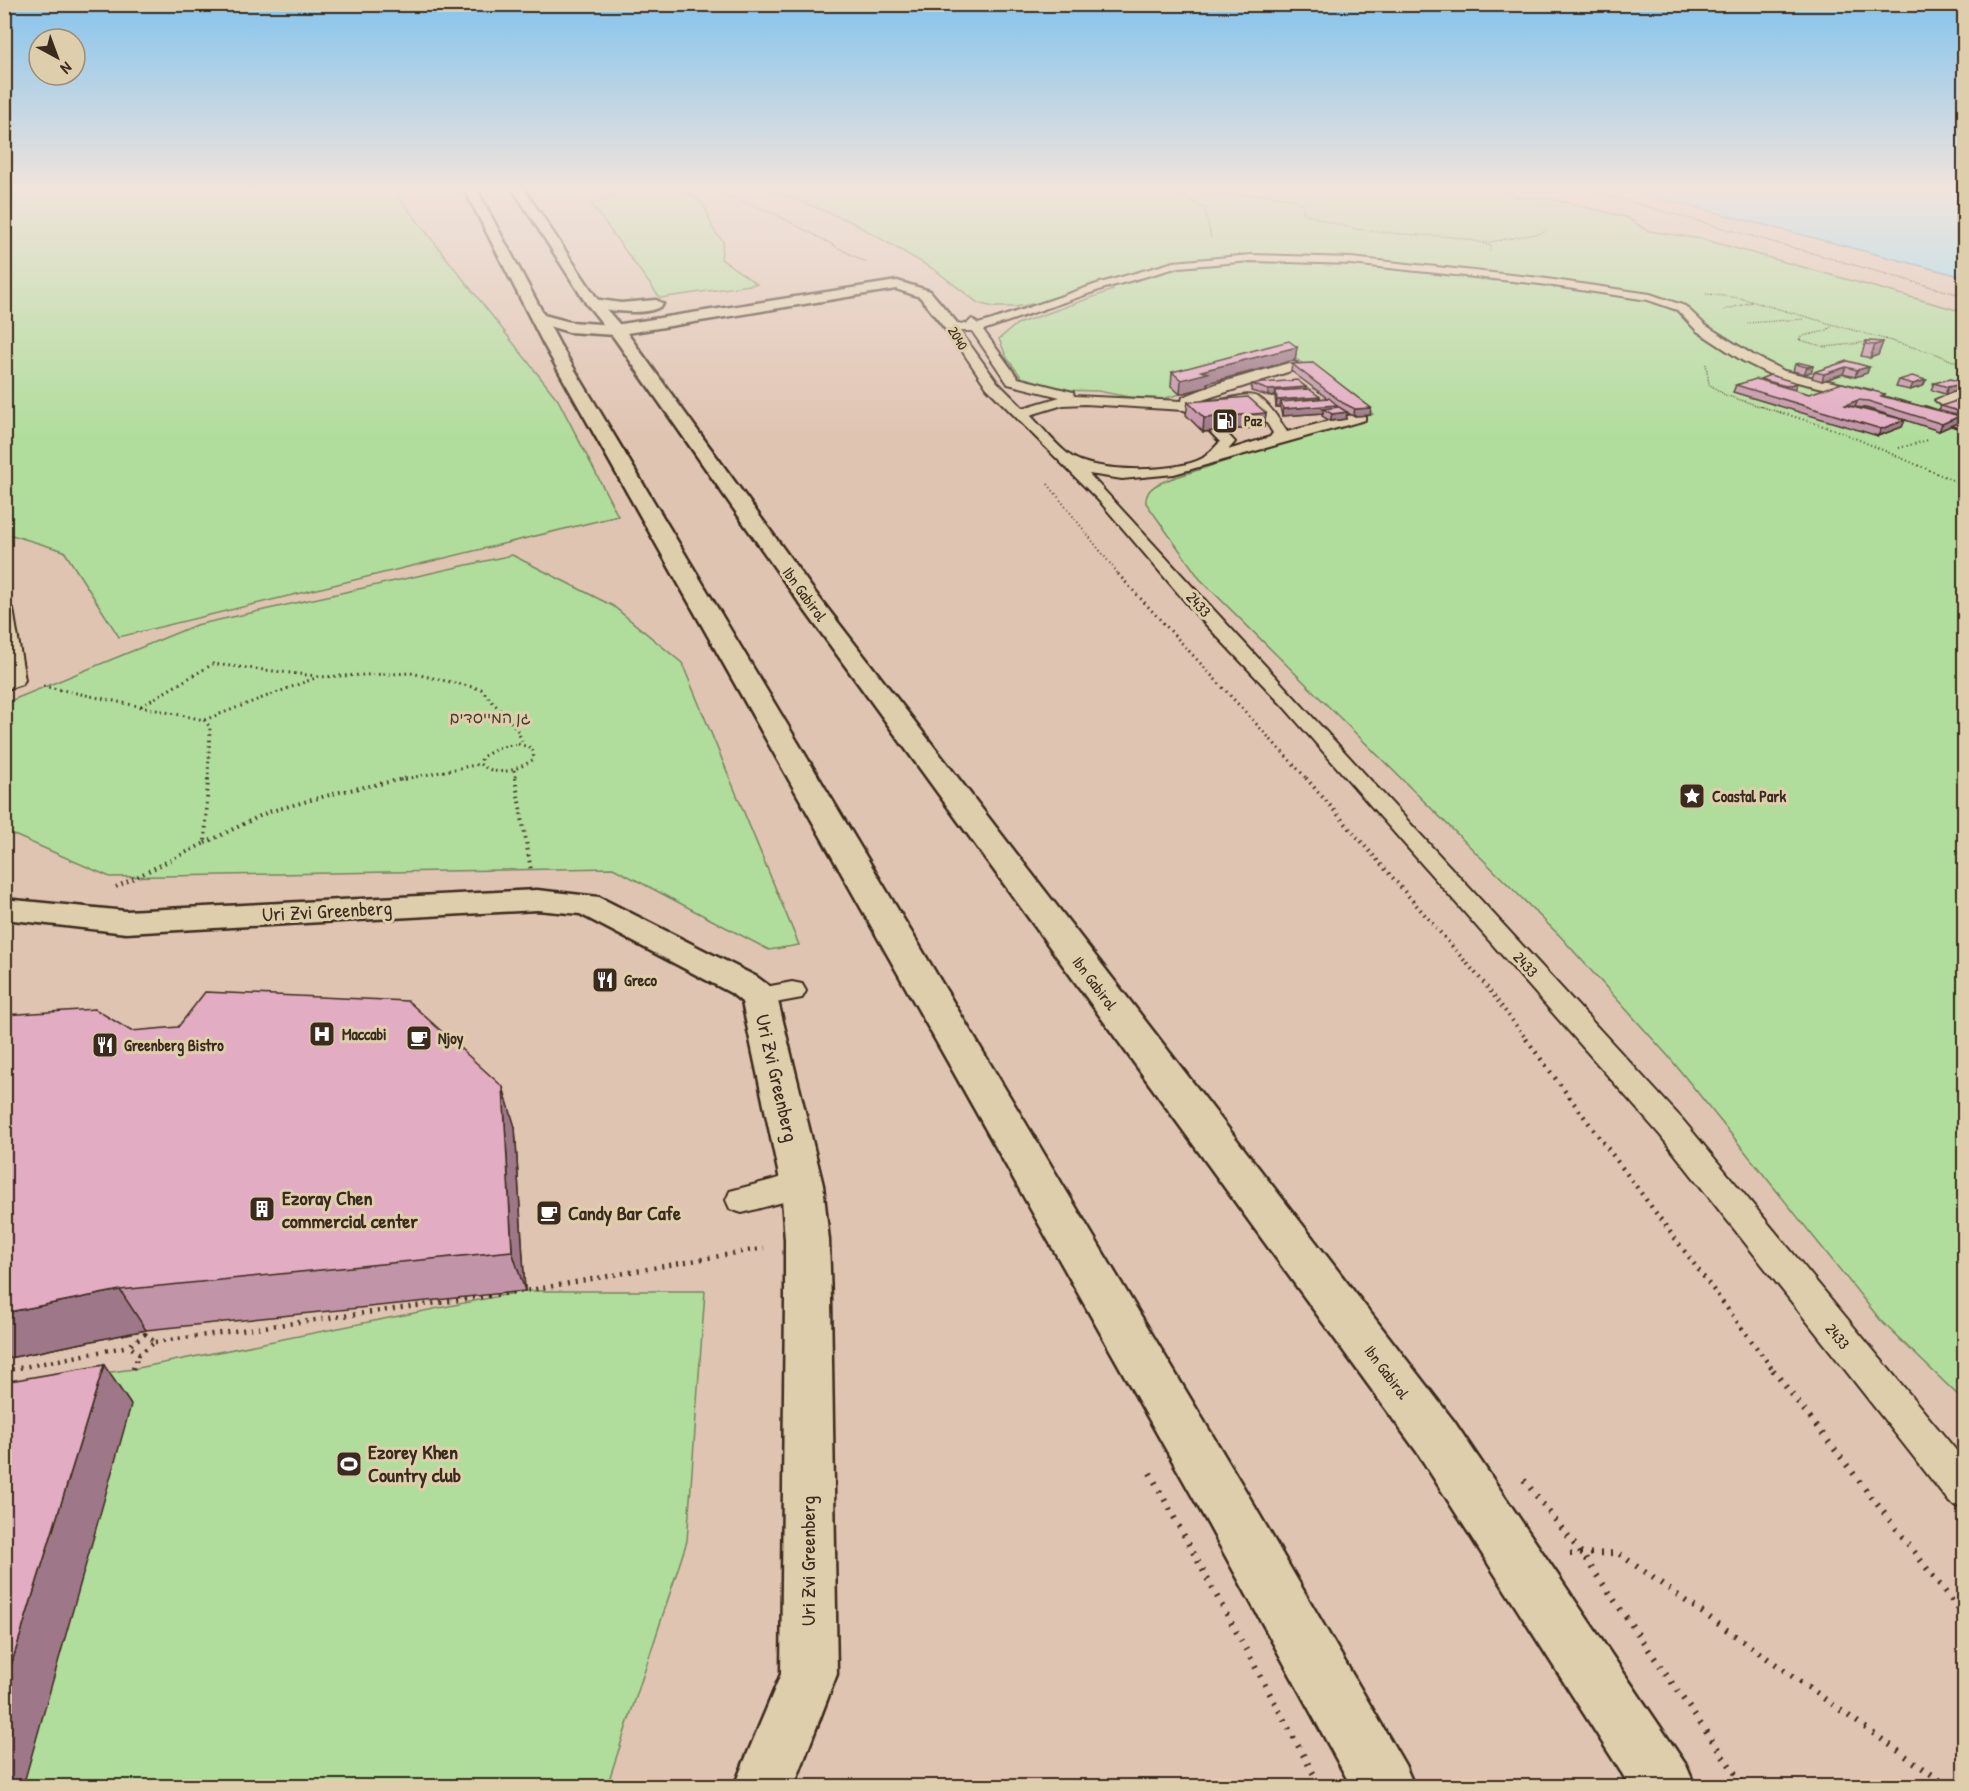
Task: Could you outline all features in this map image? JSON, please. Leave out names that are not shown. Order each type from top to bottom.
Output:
[{"type":"street","points":[[514,270],[552,345],[1220,1496],[1384,1786]]},
{"type":"street","name":"Ibn Gabirol","points":[[573,270],[806,596],[1434,1436],[1665,1786]]},
{"type":"street","points":[[886,270],[934,283]]},
{"type":"street","name":"2040","points":[[604,316],[897,285],[925,294],[952,327]]},
{"type":"street","name":"2040","points":[[540,319],[576,328],[621,308],[671,302]]},
{"type":"street","name":"Uri Zvi Greenberg","points":[[4,909],[126,922],[537,900],[587,904],[744,985],[776,994],[802,1185],[807,1240],[808,1674],[764,1786]]},
{"type":"lane","points":[[974,316],[1012,319],[1045,306],[1160,270]]},
{"type":"lane","points":[[1429,270],[1609,290],[1666,302],[1681,308],[1701,328],[1748,358],[1780,374],[1884,399]]},
{"type":"lane","points":[[952,327],[974,316],[1024,311],[1045,306]]},
{"type":"lane","name":"2040","points":[[974,316],[1013,381],[1041,391],[1098,399]]},
{"type":"lane","name":"2040","points":[[952,327],[964,348],[1019,414],[1063,458]]},
{"type":"lane","points":[[1168,406],[1292,366]]},
{"type":"lane","points":[[1957,406],[1942,400],[1965,393]]},
{"type":"lane","points":[[1019,414],[1048,403],[1098,399],[1198,411],[1228,442],[1210,459]]},
{"type":"lane","points":[[1168,406],[1260,402],[1280,433],[1276,440]]},
{"type":"lane","points":[[1957,406],[1916,408],[1965,425]]},
{"type":"lane","points":[[1063,458],[1101,472],[1128,476],[1155,474],[1360,417]]},
{"type":"lane","name":"2433","points":[[1063,458],[1108,501],[1202,609],[1291,702],[1671,1127],[1965,1490]]},
{"type":"lane","points":[[4,609],[10,682]]},
{"type":"lane","points":[[742,1200],[802,1185]]},
{"type":"path","points":[[1871,270],[1965,296]]},
{"type":"path","points":[[1723,315],[1723,311],[1752,302],[1937,354],[1965,366]]},
{"type":"path","points":[[1745,322],[1763,324],[1812,320]]},
{"type":"path","points":[[1833,325],[1826,331],[1802,336],[1799,340],[1826,347],[1871,342]]},
{"type":"path","points":[[1879,342],[1897,343]]},
{"type":"path","points":[[1703,354],[1709,384],[1714,390],[1836,430],[1965,485]]},
{"type":"path","points":[[1899,448],[1930,440]]},
{"type":"path","points":[[1047,483],[1120,576],[1314,787],[1484,983],[1727,1310],[1965,1616]]},
{"type":"path","points":[[140,706],[213,664],[318,676],[411,674],[481,689],[517,729],[523,744]]},
{"type":"path","points":[[10,682],[204,720],[318,676]]},
{"type":"path","points":[[204,720],[210,727],[205,843]]},
{"type":"path","points":[[55,916],[268,812],[340,792],[480,764],[498,772],[514,770],[534,759],[532,748],[523,744],[496,747],[482,757],[480,764]]},
{"type":"path","points":[[514,770],[537,900]]},
{"type":"path","points":[[133,1369],[139,1354],[156,1342],[525,1291],[807,1240]]},
{"type":"path","points":[[4,1371],[129,1346],[146,1332],[156,1342]]},
{"type":"path","points":[[129,1346],[139,1354]]},
{"type":"path","points":[[1515,1557],[1618,1553],[1948,1786]]},
{"type":"green space","points":[[5,270],[456,270],[558,400],[618,516],[119,637],[64,551],[5,533]]},
{"type":"green space","points":[[639,270],[736,270],[757,284],[660,298]]},
{"type":"green space","name":"Coastal Park","points":[[935,270],[1812,270],[1964,312],[1964,1401],[1882,1322],[1669,1057],[1560,936],[1200,579],[1146,503],[1148,493],[1154,486],[1173,478],[1373,414],[1288,353],[1172,386],[1180,394],[1162,399],[1129,397],[1098,391],[1059,390],[1033,383],[1023,379],[1007,358],[999,339],[1017,324],[1113,290],[1094,285],[1038,303],[1015,307],[993,307],[978,303]]},
{"type":"green space","name":"גן המייסדים","points":[[512,555],[613,606],[682,663],[799,945],[769,950],[613,868],[110,877],[5,831],[5,703],[196,625]]},
{"type":"green space","name":"Ezorey Khen Country club","points":[[525,1291],[705,1291],[687,1541],[607,1786],[5,1786],[4,1387],[133,1369]]},
{"type":"water","points":[[1935,270],[1964,270],[1964,277]]},
{"type":"building","points":[[1289,341],[1297,347],[1201,371],[1208,373],[1181,380],[1172,372]]},
{"type":"building","points":[[1866,341],[1883,342],[1875,345],[1866,344]]},
{"type":"building","points":[[1847,361],[1869,367],[1857,370],[1846,367],[1824,374],[1814,372]]},
{"type":"building","points":[[1313,363],[1371,408],[1355,409],[1343,403],[1292,364]]},
{"type":"building","points":[[1801,363],[1813,366],[1795,364]]},
{"type":"building","points":[[1770,375],[1797,383],[1786,386],[1760,379]]},
{"type":"building","points":[[1912,376],[1926,380],[1913,384],[1899,380]]},
{"type":"building","points":[[1756,379],[1809,394],[1842,383],[1885,394],[1881,396],[1960,416],[1942,424],[1868,401],[1858,400],[1845,405],[1905,420],[1881,429],[1736,385]]},
{"type":"building","points":[[1950,379],[1965,383],[1948,387],[1934,383]]},
{"type":"building","points":[[1297,380],[1306,387],[1268,390],[1252,384]]},
{"type":"building","points":[[1309,389],[1320,397],[1277,400],[1276,391]]},
{"type":"building","points":[[1248,397],[1266,413],[1204,418],[1188,402]]},
{"type":"building","points":[[1329,398],[1337,405],[1283,409],[1281,402]]},
{"type":"building","points":[[1959,400],[1965,402],[1965,413],[1941,406]]},
{"type":"building","points":[[1339,407],[1347,412],[1332,414],[1323,409]]},
{"type":"building","name":"Ezoray Chen commercial center","points":[[205,992],[408,1001],[503,1087],[512,1251],[120,1290],[4,1313],[4,1015],[95,1009],[131,1031],[178,1027]]},
{"type":"building","points":[[104,1365],[4,1688],[4,1382]]},
{"type":"place","name":"Paz","points":[[1225,421]]},
{"type":"place","name":"Coastal Park","points":[[1692,796]]},
{"type":"place","name":"Greco","points":[[605,980]]},
{"type":"place","name":"Maccabi","points":[[322,1034]]},
{"type":"place","name":"Njoy","points":[[419,1038]]},
{"type":"place","name":"Greenberg Bistro","points":[[105,1045]]},
{"type":"place","name":"Ezoray Chen commercial center","points":[[262,1209]]},
{"type":"place","name":"Candy Bar Cafe","points":[[549,1213]]},
{"type":"place","name":"Ezorey Khen Country club","points":[[349,1464]]}]
